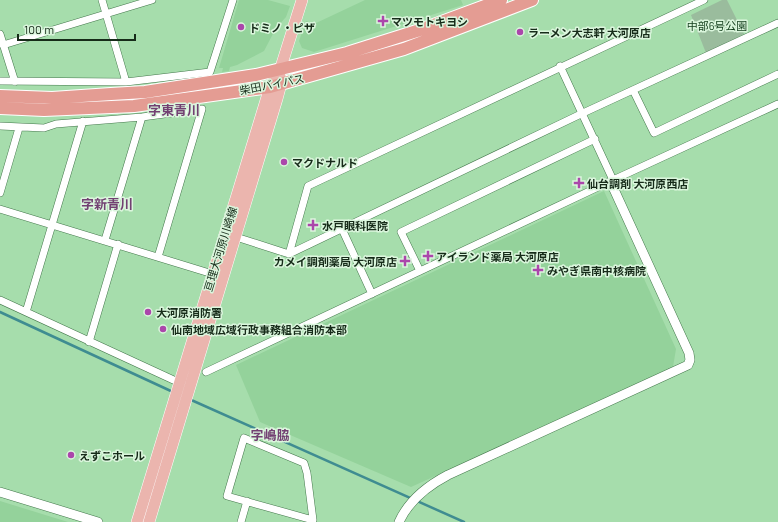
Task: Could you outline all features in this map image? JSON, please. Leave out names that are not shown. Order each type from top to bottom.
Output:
[{"type":"highway","name":"柴田バイパス","points":[[0,96],[52,98],[145,92],[256,75],[347,53],[420,30],[501,0]]},
{"type":"highway","name":"柴田バイパス","points":[[0,108],[44,110],[134,106],[275,85],[404,49],[532,0]]},
{"type":"main road","name":"亘理大河原川崎線","points":[[149,522],[202,307],[302,0]]},
{"type":"main road","name":"亘理大河原川崎線","points":[[137,522],[181,394],[213,311],[236,237],[275,85]]},
{"type":"street","points":[[102,0],[126,82]]},
{"type":"street","points":[[3,45],[152,0]]},
{"type":"street","points":[[0,81],[126,82],[210,72],[233,0]]},
{"type":"street","points":[[289,254],[308,186],[560,66],[704,0]]},
{"type":"street","points":[[236,237],[289,254],[583,113],[778,23]]},
{"type":"street","points":[[0,34],[15,82]]},
{"type":"street","points":[[398,522],[408,507],[431,484],[688,365],[690,360],[689,353],[612,185],[613,180],[595,139],[560,66]]},
{"type":"street","points":[[633,90],[654,133],[778,74]]},
{"type":"street","points":[[206,372],[778,104]]},
{"type":"street","points":[[0,126],[44,128],[56,124],[142,117],[202,109],[158,257]]},
{"type":"street","points":[[105,240],[142,117]]},
{"type":"street","points":[[26,312],[83,121]]},
{"type":"street","points":[[0,193],[19,128]]},
{"type":"street","points":[[420,271],[401,232],[595,139]]},
{"type":"street","points":[[0,208],[223,277]]},
{"type":"street","points":[[342,229],[372,294]]},
{"type":"street","points":[[89,342],[118,244]]},
{"type":"street","points":[[0,300],[89,342],[181,394]]},
{"type":"street","points":[[202,307],[213,311]]},
{"type":"street","points":[[244,438],[304,463],[307,472],[312,521],[227,496],[244,438]]},
{"type":"street","points":[[0,492],[98,522]]},
{"type":"street","points":[[241,522],[247,502]]},
{"type":"shaded area","points":[[239,0],[268,0],[290,6],[286,17],[276,28],[264,51],[230,67],[229,71],[222,72],[223,68],[219,68]]},
{"type":"shaded area","points":[[365,0],[461,0],[463,5],[314,52],[302,48],[299,41],[306,21],[314,24]]},
{"type":"shaded area","name":"みやぎ県南中核病院","points":[[604,191],[676,349],[673,367],[411,487],[260,422],[236,365]]},
{"type":"shaded area","points":[[0,501],[68,522],[0,522]]},
{"type":"green space","name":"中部6号公園","points":[[722,0],[727,0],[744,34],[706,53],[691,15]]},
{"type":"waterway","points":[[0,312],[173,392]]},
{"type":"waterway","points":[[189,399],[464,522]]},
{"type":"place","name":"マツモトキヨシ","points":[[383,21]]},
{"type":"place","name":"ドミノ・ピザ","points":[[241,27]]},
{"type":"place","name":"ラーメン大志軒 大河原店","points":[[520,32]]},
{"type":"place","name":"マクドナルド","points":[[284,162]]},
{"type":"place","name":"仙台調剤 大河原西店","points":[[579,183]]},
{"type":"place","name":"水戸眼科医院","points":[[313,225]]},
{"type":"place","name":"アイランド薬局 大河原店","points":[[428,256]]},
{"type":"place","name":"カメイ調剤薬局 大河原店","points":[[405,261]]},
{"type":"place","name":"みやぎ県南中核病院","points":[[538,270]]},
{"type":"place","name":"大河原消防署","points":[[148,312]]},
{"type":"place","name":"仙南地域広域行政事務組合消防本部","points":[[163,329]]},
{"type":"place","name":"えずこホール","points":[[71,455]]},
{"type":"district","name":"字東青川","points":[[174,110]]},
{"type":"district","name":"字新青川","points":[[107,204]]},
{"type":"district","name":"字嶋脇","points":[[270,435]]}]
